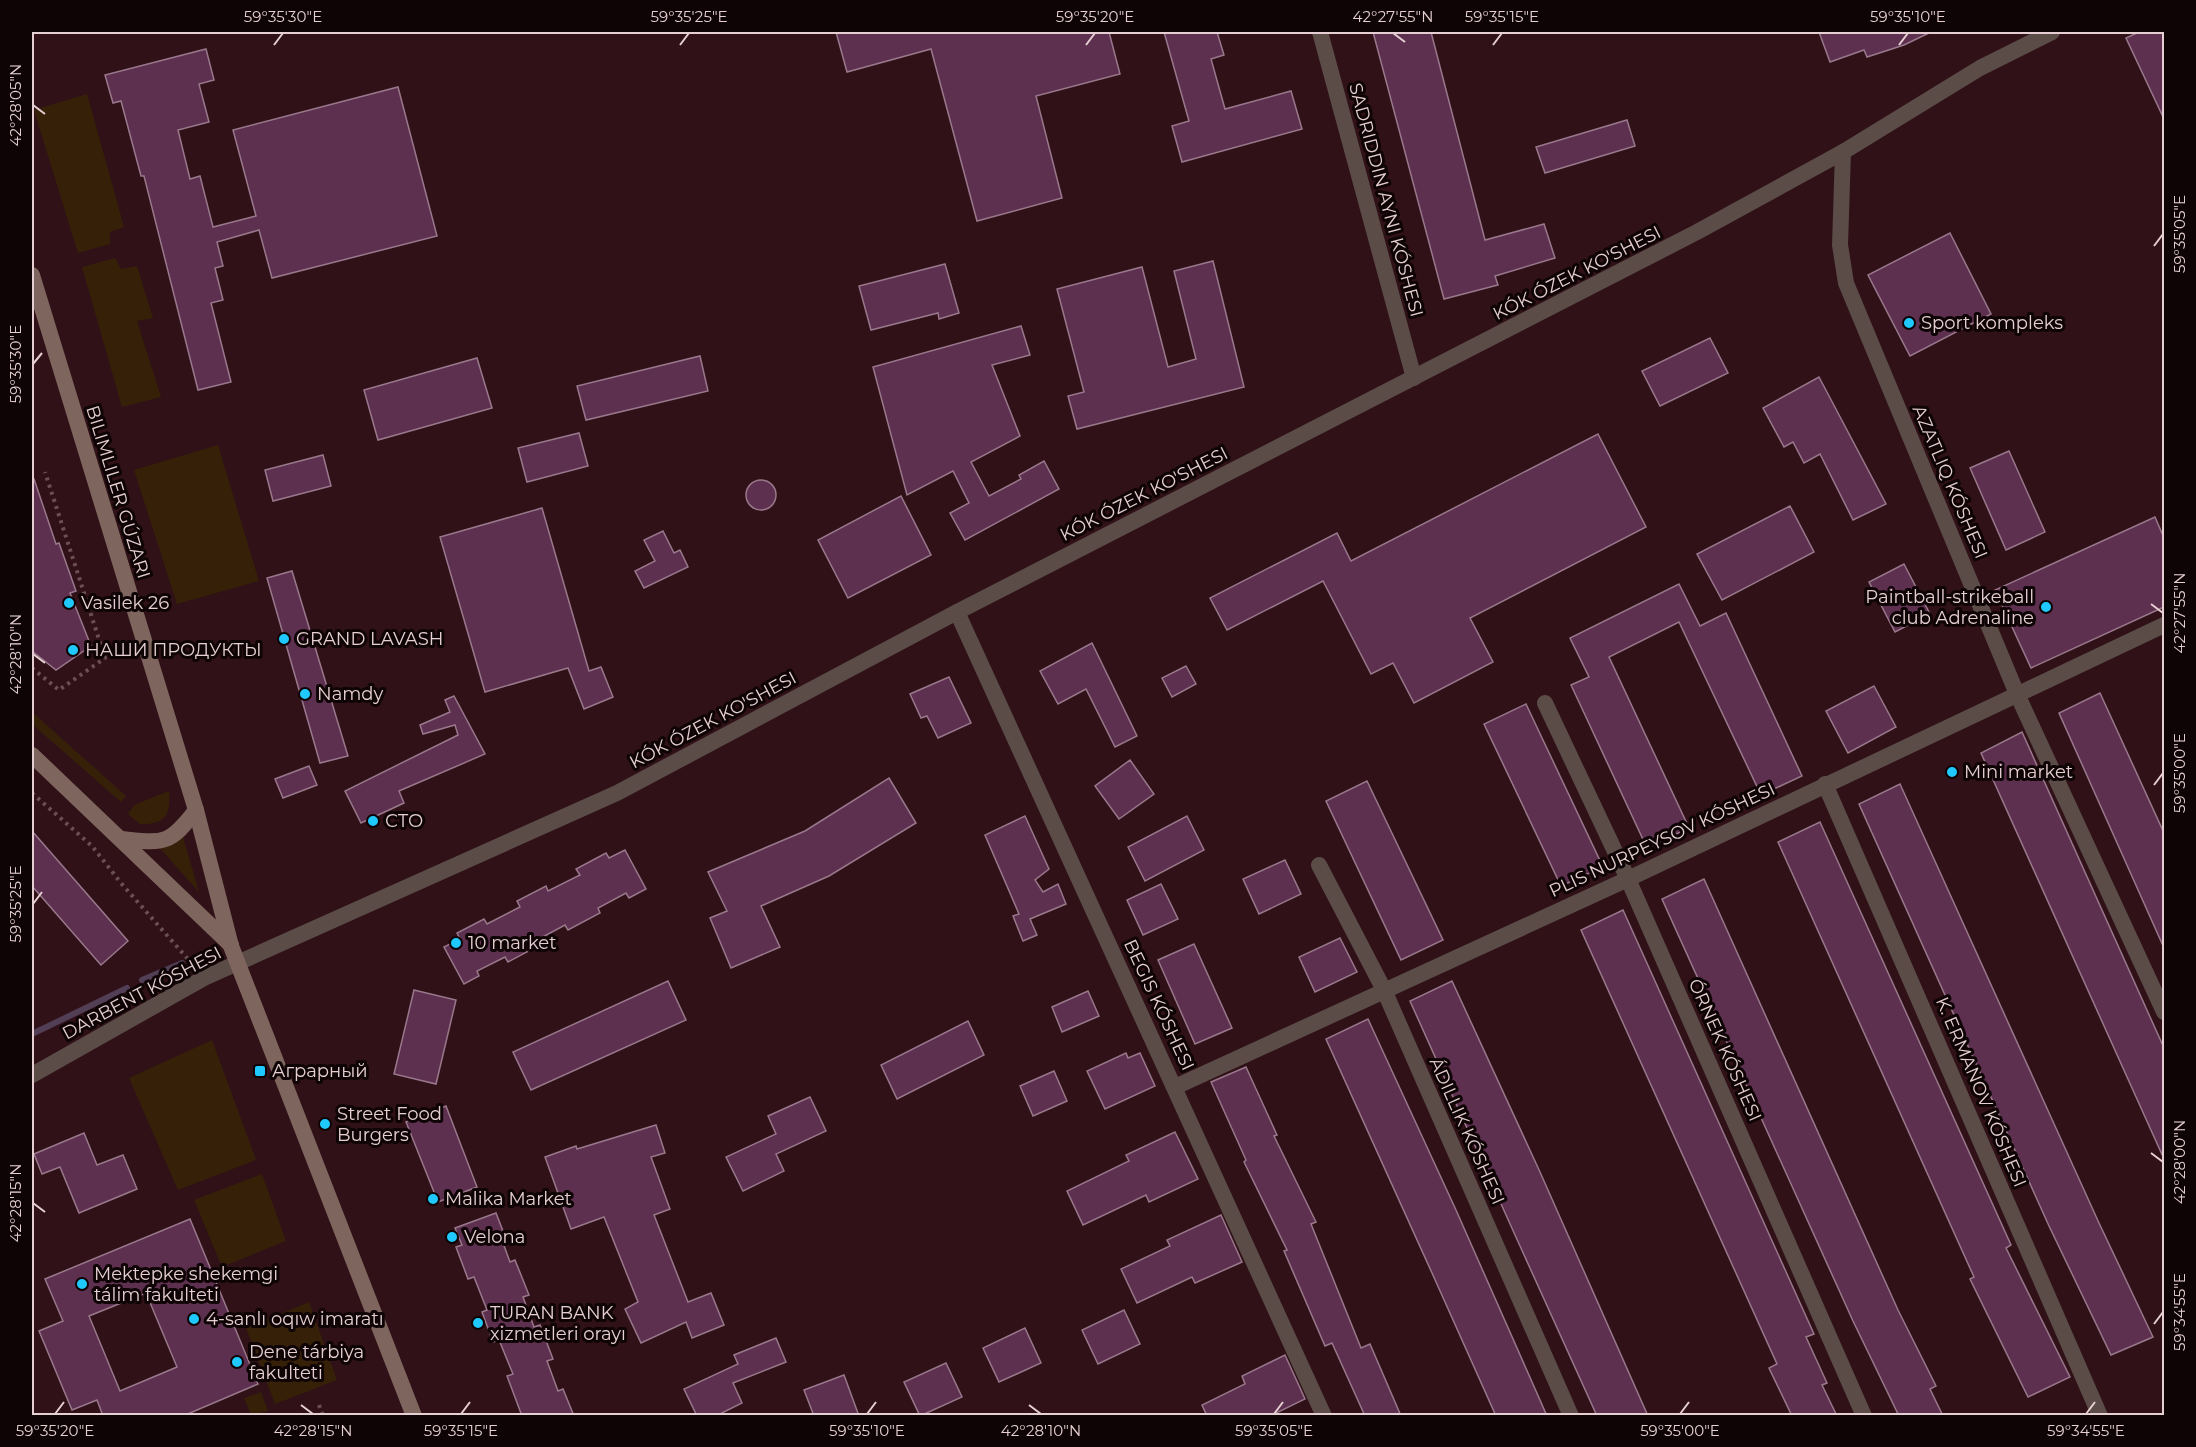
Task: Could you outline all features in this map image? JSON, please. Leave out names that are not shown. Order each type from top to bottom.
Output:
[{"type":"main road","points":[[32,275],[196,810],[231,946],[240,963],[414,1416]]},
{"type":"main road","points":[[32,755],[231,946]]},
{"type":"main road","points":[[121,839],[156,842],[170,839],[183,828],[196,810]]},
{"type":"street","name":"SADRIDDIN AYNI KÓSHESI","points":[[1320,32],[1414,378]]},
{"type":"street","name":"KÓK ÓZEK KO'SHESI","points":[[240,963],[617,793],[957,612],[1697,232],[1843,152],[1980,68],[2052,32]]},
{"type":"street","points":[[1843,152],[1840,245],[1846,283],[2017,694],[2164,1012]]},
{"type":"street","name":"BEGIS KÓSHESI","points":[[957,612],[1176,1087],[1324,1416]]},
{"type":"street","name":"PLIS NURPEYSOV KÓSHESI","points":[[1176,1087],[1628,879],[2164,625]]},
{"type":"street","name":"ÓRNEK KÓSHESI","points":[[1545,703],[1628,879],[1864,1416]]},
{"type":"street","name":"K. ERMANOV KÓSHESI","points":[[1825,784],[2100,1416]]},
{"type":"street","name":"ÁDILLIK KÓSHESI","points":[[1319,865],[1384,990],[1570,1416]]},
{"type":"street","name":"DARBENT KÓSHESI","points":[[32,1075],[204,978],[240,963]]},
{"type":"path","points":[[32,668],[59,690],[105,658],[45,472]]},
{"type":"path","points":[[32,793],[92,846],[204,978]]},
{"type":"path","points":[[319,1405],[323,1416]]},
{"type":"shaded area","points":[[87,94],[124,227],[110,232],[110,244],[78,253],[34,110]]},
{"type":"shaded area","points":[[115,258],[121,269],[137,266],[153,318],[137,321],[161,397],[122,407],[82,267]]},
{"type":"shaded area","points":[[218,445],[259,581],[177,604],[134,470]]},
{"type":"shaded area","points":[[32,712],[126,796],[121,802],[32,724]]},
{"type":"shaded area","points":[[169,791],[169,806],[165,817],[161,820],[155,823],[140,824],[128,814],[134,805]]},
{"type":"shaded area","points":[[183,837],[199,892],[159,847],[173,845]]},
{"type":"shaded area","points":[[212,1040],[256,1160],[178,1190],[129,1078]]},
{"type":"shaded area","points":[[262,1174],[286,1241],[222,1267],[194,1200]]},
{"type":"shaded area","points":[[309,1302],[337,1380],[275,1404],[246,1328]]},
{"type":"shaded area","points":[[261,1392],[268,1411],[251,1415],[244,1398]]},
{"type":"building","points":[[836,32],[1109,32],[1120,74],[1036,96],[1062,198],[977,221],[931,49],[847,72]]},
{"type":"building","points":[[1164,32],[1217,32],[1224,55],[1211,59],[1225,109],[1291,91],[1302,129],[1182,162],[1172,126],[1189,121]]},
{"type":"building","points":[[1373,32],[1431,32],[1485,240],[1544,224],[1555,258],[1495,276],[1498,285],[1444,299]]},
{"type":"building","points":[[1819,32],[1931,32],[1904,45],[1867,57],[1864,50],[1830,62]]},
{"type":"building","points":[[2139,32],[2164,32],[2164,119],[2126,38]]},
{"type":"building","points":[[206,49],[214,80],[199,84],[209,122],[178,130],[190,179],[200,176],[213,227],[256,216],[233,130],[398,87],[437,236],[272,278],[259,230],[217,242],[223,266],[215,268],[223,300],[211,303],[231,382],[198,390],[144,176],[141,176],[121,101],[113,103],[105,75]]},
{"type":"building","points":[[1627,120],[1635,146],[1545,173],[1536,147]]},
{"type":"building","points":[[1950,233],[1991,314],[1910,356],[1868,275]]},
{"type":"building","points":[[1213,261],[1244,387],[1077,429],[1068,396],[1084,392],[1057,289],[1142,267],[1168,367],[1196,359],[1174,271]]},
{"type":"building","points":[[945,264],[959,313],[939,319],[938,313],[871,330],[859,286]]},
{"type":"building","points":[[1021,326],[1030,355],[992,365],[1020,436],[971,462],[989,496],[1021,479],[1019,475],[1044,461],[1059,489],[965,540],[950,513],[969,503],[953,471],[907,495],[873,367]]},
{"type":"building","points":[[1710,338],[1728,373],[1660,406],[1642,371]]},
{"type":"building","points":[[700,356],[708,391],[586,420],[577,386]]},
{"type":"building","points":[[477,358],[492,408],[378,440],[364,390]]},
{"type":"building","points":[[1819,377],[1886,504],[1853,520],[1820,454],[1804,463],[1793,442],[1784,447],[1763,408]]},
{"type":"building","points":[[579,433],[588,466],[527,482],[518,448]]},
{"type":"building","points":[[1598,434],[1646,527],[1470,618],[1493,662],[1414,703],[1393,663],[1371,674],[1323,581],[1227,630],[1210,598],[1337,533],[1351,561]]},
{"type":"building","points":[[2009,451],[2045,532],[2006,550],[1970,468]]},
{"type":"building","points":[[323,455],[331,486],[273,501],[265,470]]},
{"type":"building","points":[[32,479],[34,479],[56,544],[59,543],[76,591],[70,593],[91,646],[56,670],[32,651]]},
{"type":"building","points":[[761,480],[767,481],[775,489],[775,501],[767,509],[761,510],[755,509],[747,501],[746,495],[747,489],[755,481]]},
{"type":"building","points":[[901,496],[931,555],[848,598],[818,540]]},
{"type":"building","points":[[1790,506],[1814,552],[1722,600],[1697,554]]},
{"type":"building","points":[[542,508],[589,671],[601,667],[613,697],[584,709],[568,668],[485,692],[440,537]]},
{"type":"building","points":[[2155,517],[2164,538],[2164,607],[2031,668],[1995,590]]},
{"type":"building","points":[[663,531],[674,553],[680,550],[688,567],[644,588],[635,571],[655,561],[644,540]]},
{"type":"building","points":[[1904,564],[1930,614],[1895,632],[1869,582]]},
{"type":"building","points":[[292,571],[348,756],[320,763],[267,578]]},
{"type":"building","points":[[1679,584],[1700,626],[1726,613],[1802,776],[1761,795],[1679,622],[1609,657],[1689,828],[1647,848],[1571,685],[1589,677],[1570,638]]},
{"type":"building","points":[[1092,643],[1137,736],[1115,747],[1086,689],[1058,704],[1040,671]]},
{"type":"building","points":[[1186,666],[1196,684],[1172,697],[1162,678]]},
{"type":"building","points":[[949,677],[971,723],[938,738],[927,716],[921,718],[910,694]]},
{"type":"building","points":[[1874,686],[1896,727],[1848,753],[1826,711]]},
{"type":"building","points":[[2100,693],[2164,833],[2164,948],[2059,713]]},
{"type":"building","points":[[454,696],[485,754],[399,791],[404,803],[361,823],[345,791],[458,735],[455,725],[423,734],[420,725],[450,712],[445,700]]},
{"type":"building","points":[[1526,704],[1603,867],[1561,886],[1484,724]]},
{"type":"building","points":[[2022,732],[2164,1048],[2164,1159],[1981,753]]},
{"type":"building","points":[[1130,760],[1154,794],[1119,819],[1095,786]]},
{"type":"building","points":[[309,766],[317,785],[283,798],[275,779]]},
{"type":"building","points":[[889,778],[916,823],[829,876],[761,906],[780,947],[731,968],[710,918],[727,911],[708,872],[805,831]]},
{"type":"building","points":[[1367,781],[1443,940],[1401,960],[1326,801]]},
{"type":"building","points":[[1900,784],[2153,1337],[2111,1355],[2049,1226],[1859,804]]},
{"type":"building","points":[[1025,816],[1049,869],[1035,880],[1043,892],[1058,884],[1066,904],[1030,919],[1037,935],[1023,941],[1013,916],[1019,914],[985,835]]},
{"type":"building","points":[[1187,816],[1204,850],[1145,881],[1128,847]]},
{"type":"building","points":[[1820,822],[2011,1245],[2006,1248],[2070,1377],[2028,1397],[1970,1279],[1974,1277],[1778,842]]},
{"type":"building","points":[[32,831],[128,941],[101,965],[32,886]]},
{"type":"building","points":[[625,850],[646,889],[629,898],[626,893],[598,908],[600,913],[568,930],[565,925],[537,940],[540,945],[508,962],[505,957],[477,971],[479,976],[464,984],[444,947],[460,939],[457,933],[484,919],[487,924],[520,907],[517,901],[546,886],[548,891],[580,875],[576,869],[606,853],[609,858]]},
{"type":"building","points":[[1285,860],[1301,894],[1259,914],[1243,879]]},
{"type":"building","points":[[1704,879],[1898,1310],[1936,1386],[1930,1389],[1943,1416],[1899,1416],[1853,1321],[1662,899]]},
{"type":"building","points":[[1161,884],[1178,919],[1143,935],[1127,900]]},
{"type":"building","points":[[1623,910],[1814,1334],[1806,1337],[1827,1383],[1822,1385],[1837,1416],[1792,1416],[1769,1368],[1777,1364],[1581,930]]},
{"type":"building","points":[[1340,938],[1357,972],[1315,992],[1299,957]]},
{"type":"building","points":[[1194,944],[1232,1028],[1195,1044],[1158,960]]},
{"type":"building","points":[[668,981],[686,1020],[531,1090],[513,1052]]},
{"type":"building","points":[[1452,981],[1648,1416],[1597,1416],[1515,1235],[1410,1001]]},
{"type":"building","points":[[414,990],[456,1000],[436,1084],[394,1074]]},
{"type":"building","points":[[1088,991],[1099,1016],[1062,1032],[1052,1007]]},
{"type":"building","points":[[1368,1019],[1547,1416],[1496,1416],[1326,1039]]},
{"type":"building","points":[[968,1021],[984,1055],[897,1099],[881,1065]]},
{"type":"building","points":[[1126,1053],[1128,1058],[1140,1053],[1155,1086],[1105,1109],[1087,1071]]},
{"type":"building","points":[[1246,1067],[1277,1135],[1274,1136],[1316,1222],[1311,1224],[1361,1348],[1370,1344],[1401,1416],[1365,1416],[1332,1343],[1325,1346],[1284,1251],[1287,1250],[1244,1162],[1246,1160],[1211,1082]]},
{"type":"building","points":[[1054,1071],[1067,1101],[1033,1116],[1020,1086]]},
{"type":"building","points":[[810,1097],[826,1131],[776,1154],[784,1171],[743,1191],[726,1157],[776,1134],[768,1116]]},
{"type":"building","points":[[446,1106],[477,1187],[438,1202],[406,1122]]},
{"type":"building","points":[[656,1125],[665,1153],[651,1157],[670,1209],[654,1215],[688,1302],[711,1293],[724,1325],[692,1338],[686,1322],[641,1343],[625,1309],[638,1302],[604,1217],[571,1229],[545,1157],[576,1146],[577,1149]]},
{"type":"building","points":[[1175,1132],[1198,1179],[1149,1202],[1146,1195],[1083,1225],[1067,1191],[1129,1161],[1126,1155]]},
{"type":"building","points":[[84,1133],[97,1165],[123,1155],[137,1189],[79,1213],[60,1167],[42,1174],[34,1154]]},
{"type":"building","points":[[496,1213],[503,1231],[499,1232],[510,1262],[515,1260],[529,1295],[523,1297],[534,1327],[540,1325],[553,1359],[547,1361],[558,1391],[563,1389],[574,1416],[522,1416],[507,1376],[513,1374],[499,1340],[493,1342],[482,1312],[487,1310],[474,1277],[468,1279],[456,1247],[462,1245],[455,1228]]},
{"type":"building","points":[[1221,1215],[1242,1262],[1195,1283],[1192,1277],[1137,1303],[1121,1269],[1170,1246],[1167,1240]]},
{"type":"building","name":"4-sanlı oqıw imaratı","points":[[190,1219],[258,1384],[183,1416],[103,1416],[97,1400],[72,1410],[39,1331],[63,1321],[45,1279]],"holes":[[[146,1293],[177,1367],[120,1391],[89,1316]]]},
{"type":"building","points":[[1124,1310],[1140,1344],[1098,1364],[1082,1330]]},
{"type":"building","points":[[1025,1328],[1041,1363],[999,1382],[983,1348]]},
{"type":"building","points":[[776,1338],[786,1362],[733,1383],[742,1403],[716,1416],[697,1416],[684,1389],[738,1364],[734,1355]]},
{"type":"building","points":[[1285,1355],[1305,1399],[1270,1416],[1207,1416],[1202,1405],[1245,1384],[1242,1376]]},
{"type":"building","points":[[946,1363],[962,1397],[920,1416],[904,1382]]},
{"type":"building","points":[[844,1375],[859,1416],[814,1416],[804,1390]]},
{"type":"waterway","points":[[142,980],[182,963]]},
{"type":"waterway","points":[[32,1034],[127,988]]},
{"type":"place","name":"Sport kompleks","points":[[1909,323]]},
{"type":"place","name":"Vasilek 26","points":[[69,603]]},
{"type":"place","name":"Paintball-strikeball club Adrenaline","points":[[2046,607]]},
{"type":"place","name":"GRAND LAVASH","points":[[284,639]]},
{"type":"place","name":"НАШИ ПРОДУКТЫ","points":[[73,650]]},
{"type":"place","name":"Namdy","points":[[305,694]]},
{"type":"place","name":"Mini market","points":[[1952,772]]},
{"type":"place","name":"СТО","points":[[373,821]]},
{"type":"place","name":"10 market","points":[[456,943]]},
{"type":"place","name":"Аграрный","points":[[260,1071]]},
{"type":"place","name":"Street Food Burgers","points":[[325,1124]]},
{"type":"place","name":"Malika Market","points":[[433,1199]]},
{"type":"place","name":"Velona","points":[[452,1237]]},
{"type":"place","name":"Mektepke shekemgi tálim fakulteti","points":[[82,1284]]},
{"type":"place","name":"4-sanlı oqıw imaratı","points":[[194,1319]]},
{"type":"place","name":"TURAN BANK xizmetleri orayı","points":[[478,1323]]},
{"type":"place","name":"Dene tárbiya fakulteti","points":[[237,1362]]}]
